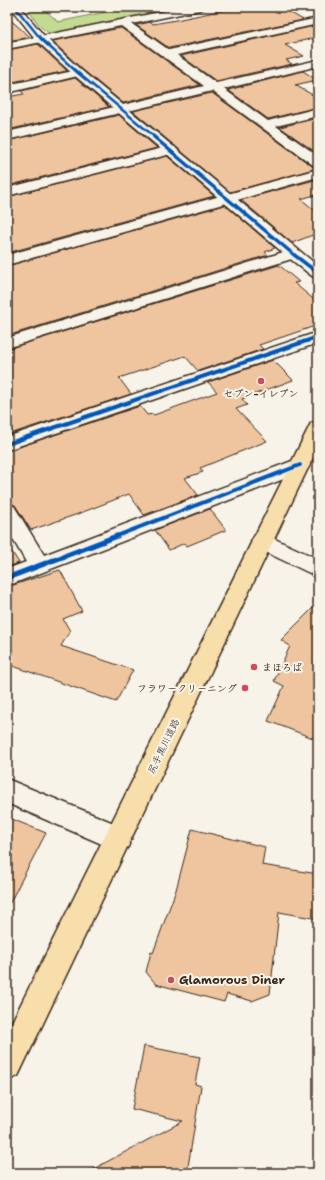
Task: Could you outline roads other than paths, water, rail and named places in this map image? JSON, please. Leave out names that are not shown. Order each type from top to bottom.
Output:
[{"type":"main road","name":"尻手黒川道路","points":[[7,1065],[318,427]]},
{"type":"street","points":[[7,46],[200,7]]},
{"type":"street","points":[[13,8],[41,39],[78,73],[227,199],[318,273]]},
{"type":"street","points":[[168,54],[318,21]]},
{"type":"street","points":[[124,22],[318,162]]},
{"type":"street","points":[[7,136],[318,64]]},
{"type":"street","points":[[7,88],[78,73]]},
{"type":"street","points":[[266,125],[318,112]]},
{"type":"street","points":[[7,192],[170,150]]},
{"type":"street","points":[[7,260],[318,173]]},
{"type":"street","points":[[7,344],[293,254]]},
{"type":"street","points":[[7,444],[318,337]]},
{"type":"street","points":[[7,578],[300,465]]},
{"type":"street","points":[[7,511],[39,565]]},
{"type":"street","points":[[262,542],[316,563]]},
{"type":"street","points":[[7,791],[118,838]]},
{"type":"place","name":"セブン-イレブン","points":[[261,381]]},
{"type":"place","name":"まほろば","points":[[254,667]]},
{"type":"place","name":"フラワークリーニング","points":[[245,688]]},
{"type":"place","name":"Glamorous Diner","points":[[171,980]]}]
